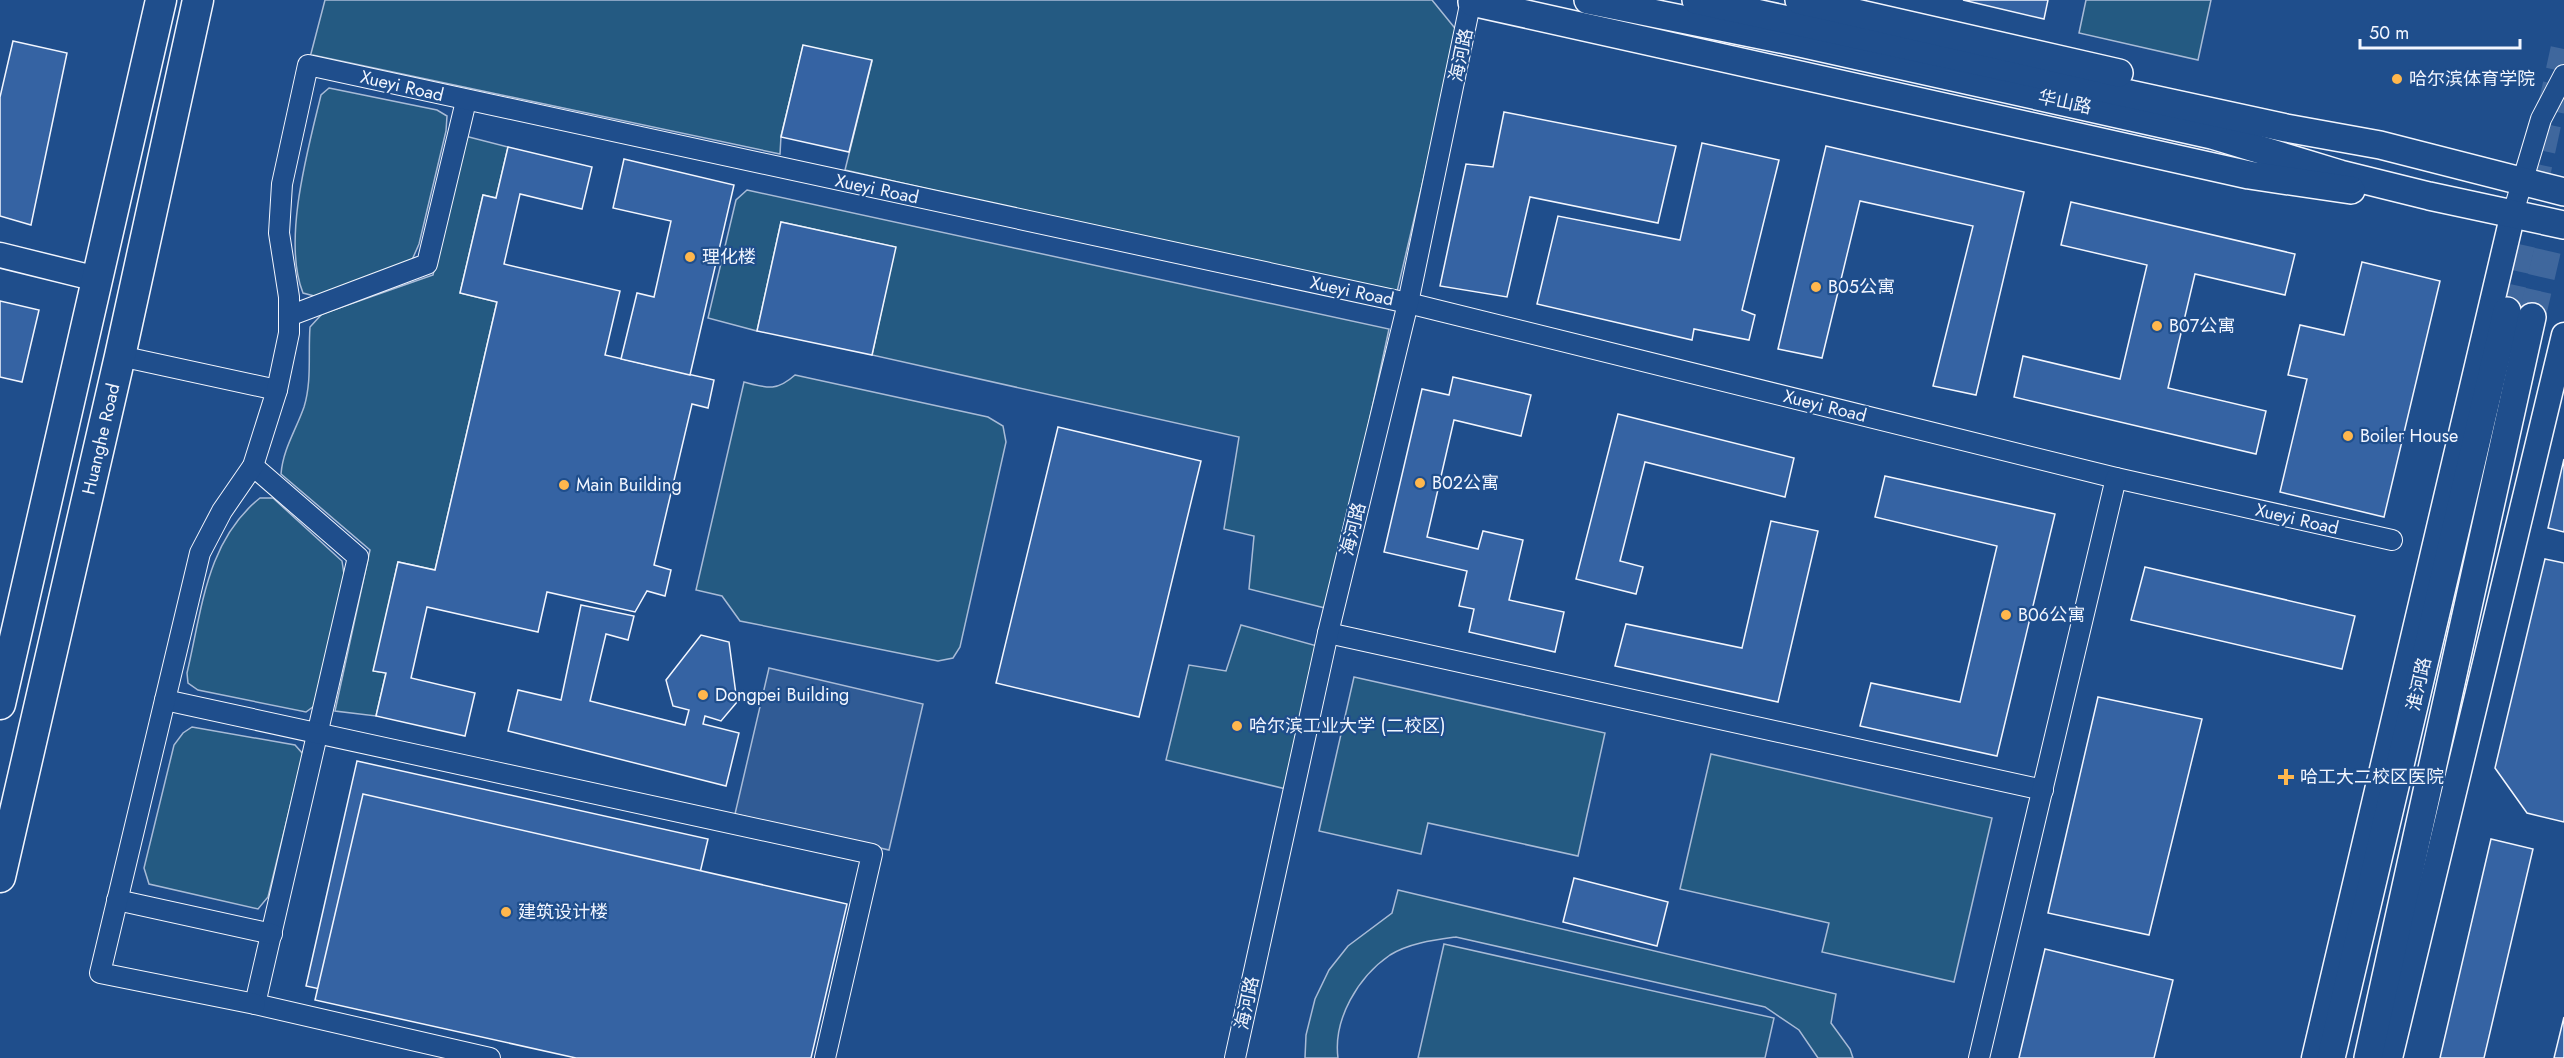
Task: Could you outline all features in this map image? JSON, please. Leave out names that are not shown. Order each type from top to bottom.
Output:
[{"type":"main road","points":[[0,704],[4,670],[161,0]]},
{"type":"main road","name":"Huanghe Road","points":[[0,878],[120,356],[198,0]]},
{"type":"main road","name":"华山路","points":[[1588,0],[1800,43],[2212,135],[2340,174],[2538,219]]},
{"type":"main road","points":[[1696,0],[2286,128],[2380,146],[2543,187]]},
{"type":"main road","points":[[1799,0],[2286,111],[2380,146]]},
{"type":"main road","points":[[1471,1],[2249,175],[2334,188],[2429,196]]},
{"type":"main road","name":"淮河路","points":[[2331,1058],[2520,314],[2368,1058]]},
{"type":"street","name":"海河路","points":[[1235,1058],[1328,633],[1408,303],[1471,1]]},
{"type":"street","name":"Xueyi Road","points":[[289,316],[289,297],[279,233],[282,184],[308,65],[1408,303],[2116,478],[2392,540]]},
{"type":"street","points":[[2314,1058],[2538,219],[2543,187],[2541,119],[2564,75]]},
{"type":"street","points":[[466,100],[427,264],[289,316],[289,333],[277,390],[253,466],[222,511],[200,553],[100,973],[490,1058]]},
{"type":"street","points":[[0,255],[97,279]]},
{"type":"street","points":[[2390,1058],[2564,335]]},
{"type":"street","points":[[120,356],[277,390]]},
{"type":"street","points":[[253,466],[358,557],[255,1005]]},
{"type":"street","points":[[1979,1058],[2116,478]]},
{"type":"street","points":[[1328,633],[2043,790]]},
{"type":"street","points":[[165,700],[872,854],[825,1058]]},
{"type":"street","points":[[117,900],[272,934]]},
{"type":"shaded area","points":[[325,0],[1432,0],[1458,32],[1396,296],[845,170],[872,61],[803,46],[781,136],[780,154],[313,55],[308,65]]},
{"type":"shaded area","points":[[2086,0],[2211,0],[2198,60],[2079,33]]},
{"type":"shaded area","points":[[329,88],[437,110],[447,116],[446,131],[419,244],[412,260],[318,297],[303,293],[297,272],[296,222],[304,168],[321,95]]},
{"type":"shaded area","points":[[465,136],[508,147],[496,198],[483,195],[460,293],[497,302],[435,570],[398,562],[374,671],[386,673],[376,716],[335,711],[370,550],[281,474],[287,448],[306,397],[309,377],[310,327],[322,314],[433,275]]},
{"type":"shaded area","points":[[747,190],[1389,329],[1329,609],[1249,589],[1254,536],[1224,529],[1239,437],[872,355],[895,247],[781,222],[757,331],[708,318],[736,200]]},
{"type":"shaded area","points":[[795,375],[988,417],[1003,426],[1006,442],[960,647],[953,658],[938,661],[740,621],[722,596],[696,590],[744,382],[771,387],[782,384]]},
{"type":"shaded area","points":[[260,498],[273,498],[342,561],[345,581],[314,706],[306,712],[198,690],[188,683],[187,673],[202,601],[217,556],[242,515]]},
{"type":"shaded area","points":[[1241,625],[1317,646],[1286,789],[1166,760],[1189,665],[1226,671]]},
{"type":"shaded area","points":[[769,668],[923,704],[889,850],[735,814]]},
{"type":"shaded area","points":[[1354,677],[1605,733],[1578,856],[1428,823],[1421,854],[1319,831]]},
{"type":"shaded area","points":[[192,727],[295,745],[303,754],[268,897],[258,909],[149,884],[144,868],[174,745],[183,733]]},
{"type":"shaded area","points":[[1711,754],[1992,818],[1954,982],[1822,952],[1829,923],[1680,889]]},
{"type":"shaded area","points":[[1398,890],[1836,994],[1831,1023],[1850,1049],[1853,1058],[1818,1058],[1799,1030],[1765,1007],[1456,937],[1405,948],[1378,964],[1358,987],[1344,1014],[1337,1043],[1338,1058],[1305,1058],[1306,1035],[1315,999],[1329,970],[1348,946],[1392,913]]},
{"type":"shaded area","points":[[1444,944],[1774,1018],[1765,1058],[1418,1058]]},
{"type":"building","points":[[1963,0],[2048,0],[2044,19]]},
{"type":"building","points":[[13,41],[67,53],[31,225],[0,216],[0,97]]},
{"type":"building","points":[[803,45],[872,60],[849,152],[781,137]]},
{"type":"building","points":[[1504,112],[1676,146],[1658,223],[1530,197],[1507,297],[1440,286],[1466,164],[1493,167]]},
{"type":"building","points":[[1702,143],[1779,160],[1742,310],[1755,315],[1749,340],[1694,329],[1692,340],[1537,304],[1558,216],[1680,240]]},
{"type":"building","name":"B05公寓","points":[[1826,146],[2024,192],[1976,395],[1933,386],[1973,226],[1860,201],[1822,358],[1778,349]]},
{"type":"building","name":"Main Building","points":[[508,147],[592,167],[582,209],[520,194],[504,264],[620,291],[605,355],[714,380],[708,408],[692,404],[654,565],[671,570],[665,596],[647,591],[635,612],[547,592],[538,632],[427,607],[411,678],[475,693],[465,736],[376,716],[386,673],[373,671],[398,562],[435,570],[497,302],[460,293],[483,195],[496,198]]},
{"type":"building","name":"理化楼","points":[[624,159],[734,185],[690,375],[621,359],[637,293],[654,297],[671,221],[613,208]]},
{"type":"building","name":"B07公寓","points":[[2071,202],[2295,254],[2285,295],[2195,274],[2168,388],[2266,411],[2256,454],[2014,397],[2023,356],[2120,379],[2147,265],[2061,245]]},
{"type":"building","points":[[781,222],[896,247],[872,355],[757,331]]},
{"type":"building","name":"Boiler House","points":[[2362,262],[2440,281],[2384,517],[2280,492],[2307,379],[2288,375],[2300,325],[2344,335]]},
{"type":"building","points":[[0,301],[39,310],[22,382],[0,377]]},
{"type":"building","name":"B02公寓","points":[[1453,377],[1531,395],[1521,436],[1454,420],[1427,537],[1478,549],[1483,531],[1523,540],[1509,600],[1564,612],[1555,652],[1469,632],[1474,609],[1459,606],[1467,571],[1384,552],[1422,389],[1449,395]]},
{"type":"building","points":[[1618,414],[1794,458],[1785,497],[1645,462],[1620,561],[1643,567],[1636,594],[1576,579]]},
{"type":"building","points":[[1058,427],[1201,461],[1139,717],[996,683]]},
{"type":"building","points":[[2564,459],[2564,532],[2548,528]]},
{"type":"building","name":"B06公寓","points":[[1885,476],[2055,514],[1997,756],[1860,726],[1871,683],[1960,702],[1997,546],[1875,517]]},
{"type":"building","points":[[1771,521],[1818,531],[1778,702],[1615,666],[1626,624],[1742,648]]},
{"type":"building","points":[[2545,559],[2564,563],[2564,822],[2527,813],[2495,768]]},
{"type":"building","points":[[2145,567],[2355,616],[2342,669],[2131,620]]},
{"type":"building","name":"Dongpei Building","points":[[581,605],[634,616],[628,640],[606,634],[590,701],[685,725],[689,710],[673,706],[666,680],[701,635],[729,642],[737,702],[721,721],[705,716],[703,724],[739,733],[726,786],[508,731],[518,690],[561,700]]},
{"type":"building","points":[[2098,697],[2202,719],[2149,935],[2048,913]]},
{"type":"building","name":"建筑设计楼","points":[[357,761],[708,839],[656,1058],[638,1058],[306,986]]},
{"type":"building","name":"建筑设计楼","points":[[363,794],[847,904],[811,1058],[576,1058],[315,1000]]},
{"type":"building","points":[[2491,839],[2533,849],[2484,1058],[2440,1058]]},
{"type":"building","points":[[1574,878],[1668,902],[1657,946],[1563,922]]},
{"type":"building","points":[[2045,949],[2173,980],[2154,1058],[2019,1058]]},
{"type":"building","points":[[2564,1017],[2564,1058],[2554,1058]]},
{"type":"tunnel","points":[[2507,311],[2564,49]]},
{"type":"tunnel","points":[[2532,317],[2564,179]]},
{"type":"place","name":"哈尔滨体育学院","points":[[2397,79]]},
{"type":"place","name":"理化楼","points":[[690,257]]},
{"type":"place","name":"B05公寓","points":[[1816,287]]},
{"type":"place","name":"B07公寓","points":[[2157,326]]},
{"type":"place","name":"Boiler House","points":[[2348,436]]},
{"type":"place","name":"B02公寓","points":[[1420,483]]},
{"type":"place","name":"Main Building","points":[[564,485]]},
{"type":"place","name":"B06公寓","points":[[2006,615]]},
{"type":"place","name":"Dongpei Building","points":[[703,695]]},
{"type":"place","name":"哈尔滨工业大学 (二校区)","points":[[1237,726]]},
{"type":"place","name":"哈工大二校区医院","points":[[2286,777]]},
{"type":"place","name":"建筑设计楼","points":[[506,912]]}]
